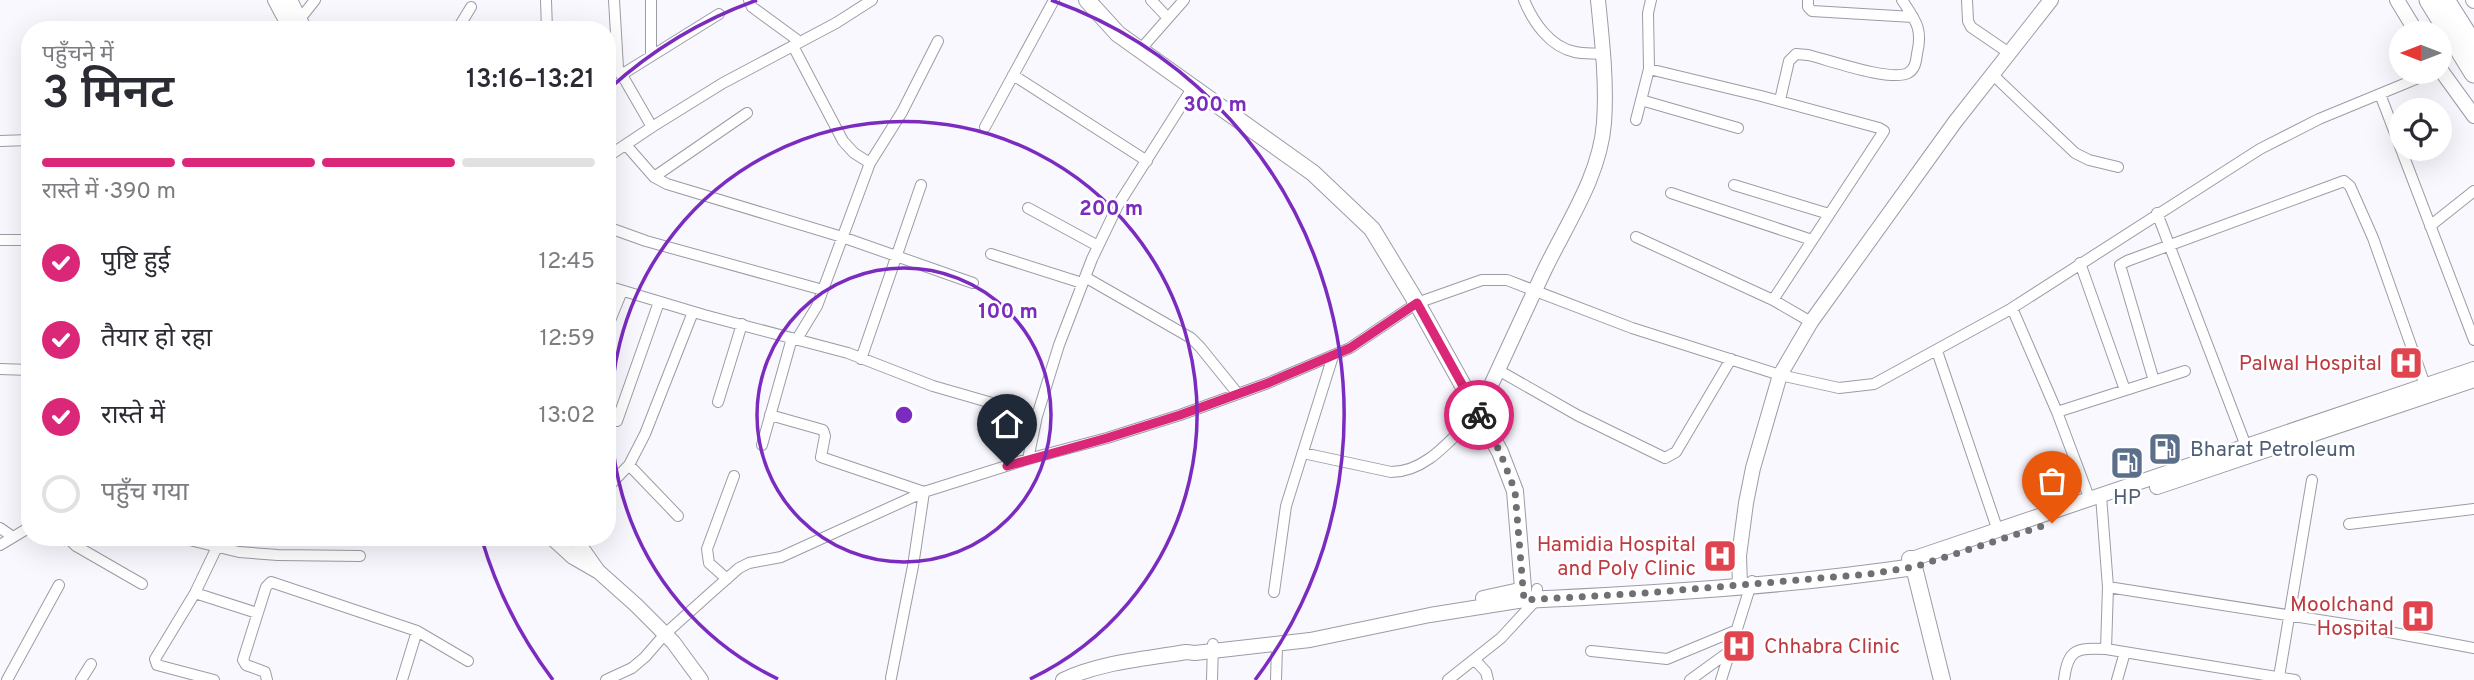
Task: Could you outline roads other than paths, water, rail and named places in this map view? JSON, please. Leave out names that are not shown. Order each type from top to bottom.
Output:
[{"type":"highway","points":[[2418,0],[2431,21]]},
{"type":"highway","points":[[2429,0],[2474,73]]},
{"type":"highway","points":[[2445,0],[2474,46]]},
{"type":"highway","points":[[2457,0],[2474,27]]},
{"type":"highway","points":[[2452,53],[2474,88]]},
{"type":"main road","points":[[1087,0],[1118,34],[1314,173],[1372,229],[1417,303],[1500,452],[1515,491],[1530,595],[1869,574],[1913,563],[1942,680]]},
{"type":"street","points":[[275,0],[294,21]]},
{"type":"street","points":[[289,0],[297,21]]},
{"type":"street","points":[[302,21],[315,0]]},
{"type":"street","points":[[546,0],[547,21]]},
{"type":"street","points":[[614,0],[615,21]]},
{"type":"street","points":[[651,0],[651,56]]},
{"type":"street","points":[[749,0],[752,7],[797,44],[844,141],[854,153],[870,163]]},
{"type":"street","points":[[616,151],[723,83],[836,23],[872,0]]},
{"type":"street","points":[[985,127],[1054,0]]},
{"type":"street","points":[[1151,0],[1168,18]]},
{"type":"street","points":[[1140,50],[1184,0]]},
{"type":"street","points":[[1524,0],[1544,33],[1560,46],[1575,52],[1603,54]]},
{"type":"street","points":[[1303,453],[1391,472],[1403,472],[1422,466],[1478,413],[1580,201],[1598,155],[1604,124],[1603,54],[1598,0]]},
{"type":"street","points":[[1636,120],[1649,69],[1647,23],[1651,0]]},
{"type":"street","points":[[1808,0],[1808,7],[1812,11],[1913,18]]},
{"type":"street","points":[[1780,100],[1789,61],[1796,54],[1883,74],[1905,74],[1912,71],[1920,34],[1902,0]]},
{"type":"street","points":[[1967,0],[1968,22],[1971,27],[2009,53]]},
{"type":"street","points":[[1721,680],[1737,630],[1746,582],[1739,556],[1746,503],[1756,456],[1780,375],[1811,322],[1955,122],[2051,0]]},
{"type":"street","points":[[2397,0],[2410,21]]},
{"type":"street","points":[[462,21],[471,7]]},
{"type":"street","points":[[621,75],[719,14]]},
{"type":"street","points":[[616,34],[618,68],[652,127]]},
{"type":"street","points":[[762,445],[794,338],[817,306],[870,163],[902,112],[938,41]]},
{"type":"street","points":[[1649,69],[1780,100],[1884,131],[1773,300]]},
{"type":"street","points":[[1993,74],[2075,153],[2089,160],[2118,167]]},
{"type":"street","points":[[1013,75],[1147,161]]},
{"type":"street","points":[[606,680],[632,668],[665,634],[749,563],[782,557],[924,492],[1028,459],[1107,438],[1238,394],[1334,356],[1417,303],[1469,283],[1494,278],[1507,280],[1632,328],[1780,375],[1839,388],[1863,387],[1884,380],[2012,308],[2260,149],[2319,119],[2404,84]]},
{"type":"street","points":[[2451,84],[2474,116]]},
{"type":"street","points":[[1028,459],[1037,416],[1059,345],[1098,246],[1118,205],[1193,88]]},
{"type":"street","points":[[2380,94],[2474,340]]},
{"type":"street","points":[[1641,100],[1738,128]]},
{"type":"street","points":[[654,177],[747,113]]},
{"type":"street","points":[[0,141],[21,140]]},
{"type":"street","points":[[626,145],[654,177],[690,192],[842,237],[973,283]]},
{"type":"street","points":[[2154,381],[2119,268],[2127,261],[2331,184],[2346,182],[2373,238],[2425,385]]},
{"type":"street","points":[[861,359],[921,185]]},
{"type":"street","points":[[1734,185],[1829,214]]},
{"type":"street","points":[[2430,226],[2474,191]]},
{"type":"street","points":[[1671,193],[1812,240]]},
{"type":"street","points":[[1028,208],[1098,246]]},
{"type":"street","points":[[2157,214],[2246,446]]},
{"type":"street","points":[[616,229],[646,241],[823,290]]},
{"type":"street","points":[[1636,237],[1773,300],[1811,322]]},
{"type":"street","points":[[0,240],[21,240]]},
{"type":"street","points":[[991,254],[1083,280],[1191,338],[1238,394]]},
{"type":"street","points":[[2080,263],[2126,390]]},
{"type":"street","points":[[616,289],[794,338],[933,386],[1037,416]]},
{"type":"street","points":[[616,306],[622,291]]},
{"type":"street","points":[[617,421],[659,302]]},
{"type":"street","points":[[2012,308],[2098,500],[2108,587],[2106,649]]},
{"type":"street","points":[[616,479],[629,465],[645,434],[693,312]]},
{"type":"street","points":[[718,402],[742,324]]},
{"type":"street","points":[[1937,351],[1998,531]]},
{"type":"street","points":[[1274,592],[1286,506],[1334,356]]},
{"type":"street","points":[[1498,370],[1577,415],[1665,458],[1676,452],[1731,359]]},
{"type":"street","points":[[0,369],[21,370]]},
{"type":"street","points":[[1913,563],[2474,369]]},
{"type":"street","points":[[2057,412],[2185,371]]},
{"type":"street","points":[[1913,563],[1998,531],[2474,380]]},
{"type":"street","points":[[770,415],[823,430],[825,436],[821,457],[924,492]]},
{"type":"street","points":[[629,465],[678,516]]},
{"type":"street","points":[[727,579],[709,563],[707,549],[734,476]]},
{"type":"street","points":[[2279,677],[2312,480]]},
{"type":"street","points":[[891,678],[924,492]]},
{"type":"street","points":[[2348,524],[2474,509]]},
{"type":"street","points":[[0,528],[13,537]]},
{"type":"street","points":[[0,545],[21,532]]},
{"type":"street","points":[[76,546],[142,584]]},
{"type":"street","points":[[213,546],[239,552],[278,555],[359,556]]},
{"type":"street","points":[[561,546],[573,557],[599,572]]},
{"type":"street","points":[[580,546],[599,572],[665,634],[701,680]]},
{"type":"street","points":[[214,680],[155,662],[217,547]]},
{"type":"street","points":[[268,680],[265,672],[246,665],[243,660],[265,587],[275,581],[417,631],[468,661]]},
{"type":"street","points":[[7,680],[59,584]]},
{"type":"street","points":[[2108,587],[2357,626],[2474,648]]},
{"type":"street","points":[[194,593],[257,613]]},
{"type":"street","points":[[1213,648],[1277,645],[1310,640],[1530,595]]},
{"type":"street","points":[[1063,680],[1093,670],[1186,652],[1338,629],[1530,595]]},
{"type":"street","points":[[1448,680],[1501,638],[1530,595]]},
{"type":"street","points":[[1591,651],[1667,659],[1737,630]]},
{"type":"street","points":[[402,680],[417,631]]},
{"type":"street","points":[[1276,680],[1277,645]]},
{"type":"street","points":[[1212,680],[1213,648]]},
{"type":"street","points":[[2064,680],[2067,666],[2076,650],[2084,648],[2106,649],[2295,680]]},
{"type":"street","points":[[1690,680],[1730,651]]},
{"type":"street","points":[[2117,680],[2125,652]]},
{"type":"street","points":[[1475,660],[1486,673],[1488,680]]},
{"type":"street","points":[[81,680],[91,664]]},
{"type":"street","points":[[1077,680],[1093,670]]},
{"type":"place","name":"Palwal Hospital","points":[[2406,363]]},
{"type":"place","name":"Bharat Petroleum","points":[[2165,449]]},
{"type":"place","name":"HP","points":[[2127,463]]},
{"type":"place","name":"Hamidia Hospital and Poly Clinic","points":[[1720,556]]},
{"type":"place","name":"Moolchand Hospital","points":[[2418,616]]},
{"type":"place","name":"Chhabra Clinic","points":[[1739,646]]}]
